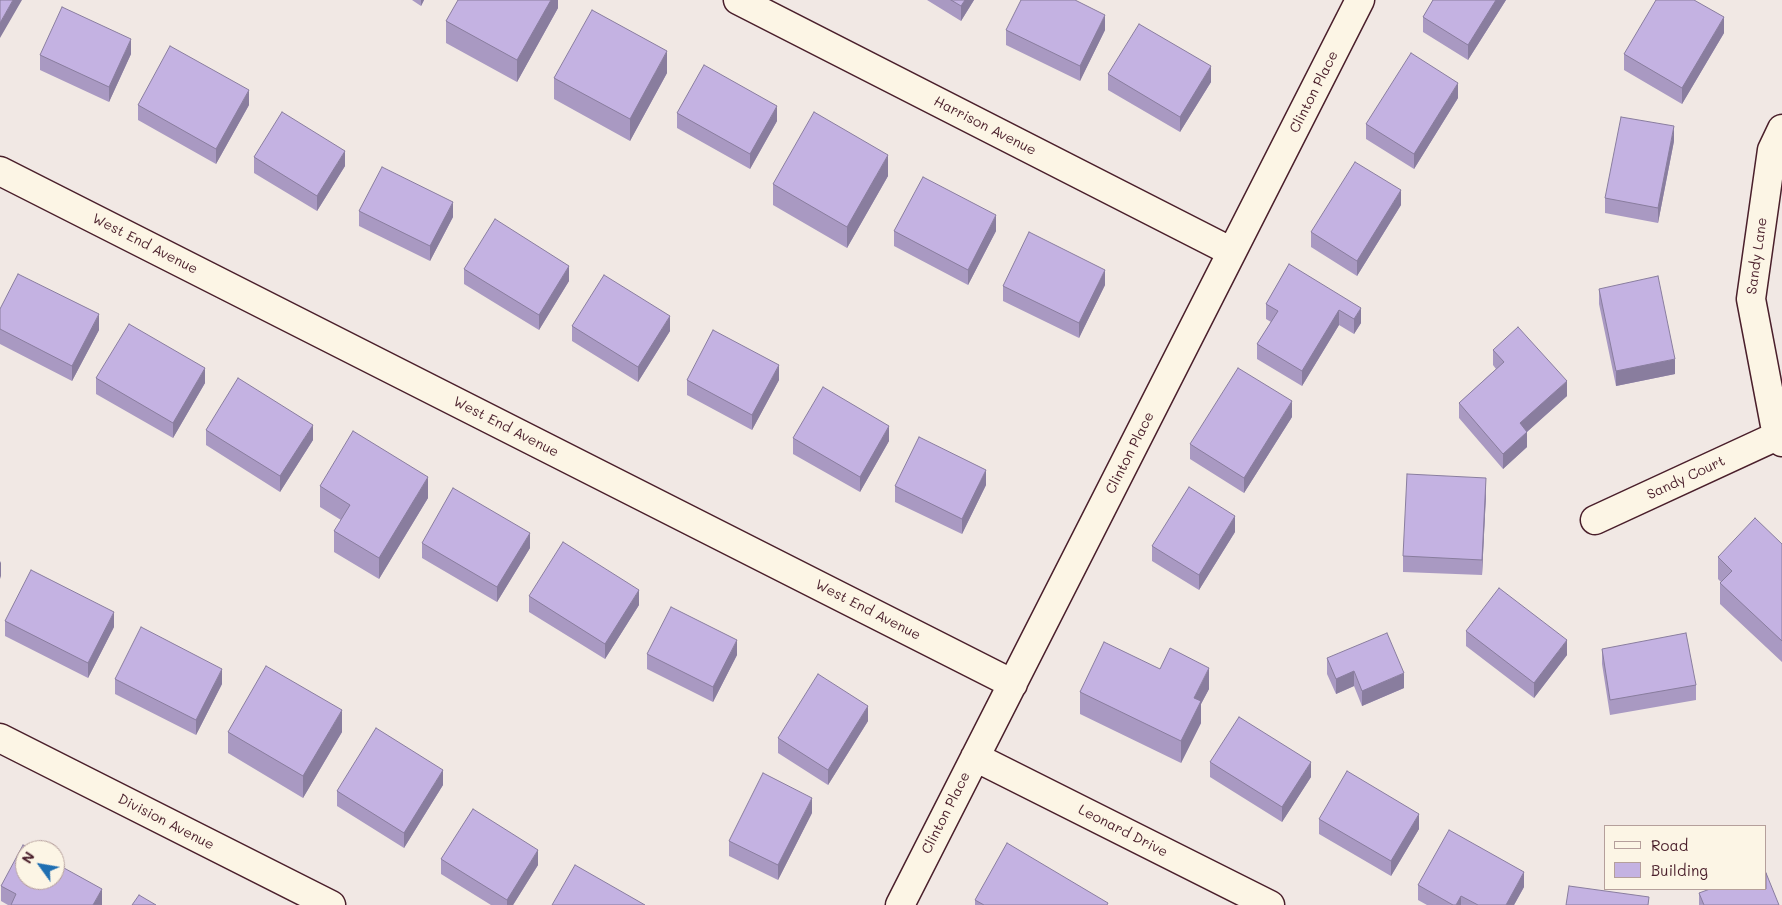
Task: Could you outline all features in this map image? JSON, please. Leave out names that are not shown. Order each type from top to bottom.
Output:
[{"type":"street","name":"Harrison Avenue","points":[[738,0],[1232,252]]},
{"type":"street","name":"Clinton Place","points":[[900,905],[1360,0]]},
{"type":"street","name":"Sandy Lane","points":[[1780,439],[1751,299],[1772,150],[1782,129]]},
{"type":"street","name":"West End Avenue","points":[[0,171],[1013,684]]},
{"type":"street","name":"Sandy Court","points":[[1595,520],[1780,439]]},
{"type":"street","name":"Division Avenue","points":[[0,738],[331,905]]},
{"type":"street","name":"Leonard Drive","points":[[975,757],[1270,905]]},
{"type":"building","points":[[0,0],[13,0],[0,23]]},
{"type":"building","points":[[458,0],[551,0],[517,60],[446,21]]},
{"type":"building","points":[[951,0],[965,0],[961,6]]},
{"type":"building","points":[[1021,0],[1075,0],[1105,15],[1080,66],[1006,30]]},
{"type":"building","points":[[1433,0],[1496,0],[1468,45],[1423,17]]},
{"type":"building","points":[[1656,0],[1694,0],[1724,17],[1682,88],[1624,54]]},
{"type":"building","points":[[62,7],[131,39],[109,87],[40,55]]},
{"type":"building","points":[[592,10],[667,51],[630,119],[554,78]]},
{"type":"building","points":[[1139,24],[1211,66],[1180,117],[1108,74]]},
{"type":"building","points":[[170,46],[249,90],[216,149],[138,105]]},
{"type":"building","points":[[1411,53],[1458,83],[1414,154],[1366,124]]},
{"type":"building","points":[[704,65],[777,106],[750,154],[677,113]]},
{"type":"building","points":[[282,112],[345,151],[317,196],[254,157]]},
{"type":"building","points":[[814,112],[888,155],[847,227],[773,184]]},
{"type":"building","points":[[1621,117],[1674,126],[1658,208],[1605,198]]},
{"type":"building","points":[[1355,162],[1401,190],[1357,261],[1311,232]]},
{"type":"building","points":[[382,167],[453,202],[430,246],[359,211]]},
{"type":"building","points":[[923,177],[996,215],[968,270],[894,231]]},
{"type":"building","points":[[495,219],[569,266],[539,315],[464,269]]},
{"type":"building","points":[[1029,232],[1105,270],[1079,323],[1003,286]]},
{"type":"building","points":[[1289,264],[1361,308],[1354,319],[1339,310],[1302,371],[1257,344],[1278,311],[1266,304]]},
{"type":"building","points":[[18,274],[99,314],[72,366],[0,329],[0,309]]},
{"type":"building","points":[[604,275],[670,316],[638,367],[572,326]]},
{"type":"building","points":[[1658,276],[1675,359],[1616,371],[1599,289]]},
{"type":"building","points":[[129,324],[205,368],[173,423],[96,378]]},
{"type":"building","points":[[1518,327],[1567,381],[1520,423],[1527,432],[1503,454],[1459,403],[1504,362],[1493,350]]},
{"type":"building","points":[[713,330],[779,365],[752,415],[687,380]]},
{"type":"building","points":[[1238,368],[1292,401],[1244,478],[1190,444]]},
{"type":"building","points":[[238,378],[313,425],[280,476],[206,430]]},
{"type":"building","points":[[823,387],[889,426],[860,477],[793,438]]},
{"type":"building","points":[[353,431],[428,477],[379,558],[334,531],[350,505],[320,486]]},
{"type":"building","points":[[919,437],[986,470],[962,519],[895,486]]},
{"type":"building","points":[[1407,474],[1486,478],[1482,560],[1403,556]]},
{"type":"building","points":[[1189,487],[1235,516],[1199,575],[1152,546]]},
{"type":"building","points":[[453,488],[530,533],[497,587],[422,543]]},
{"type":"building","points":[[1755,518],[1782,544],[1782,641],[1720,583],[1732,571],[1718,557]]},
{"type":"building","points":[[563,542],[639,590],[605,644],[529,596]]},
{"type":"building","points":[[31,570],[114,612],[88,663],[5,621]]},
{"type":"building","points":[[1499,588],[1567,640],[1534,683],[1466,631]]},
{"type":"building","points":[[671,607],[737,640],[713,687],[647,654]]},
{"type":"building","points":[[141,627],[222,669],[196,720],[115,679]]},
{"type":"building","points":[[1387,633],[1404,673],[1362,691],[1354,671],[1336,679],[1327,658]]},
{"type":"building","points":[[1686,633],[1696,685],[1610,700],[1602,649]]},
{"type":"building","points":[[1104,642],[1160,669],[1170,648],[1209,668],[1194,698],[1201,701],[1181,741],[1080,692]]},
{"type":"building","points":[[266,666],[342,710],[303,776],[228,732]]},
{"type":"building","points":[[818,674],[868,706],[828,770],[778,738]]},
{"type":"building","points":[[1239,717],[1311,762],[1282,807],[1210,762]]},
{"type":"building","points":[[376,728],[443,770],[404,833],[337,791]]},
{"type":"building","points":[[1347,771],[1419,814],[1391,861],[1319,819]]},
{"type":"building","points":[[763,773],[812,798],[778,865],[729,841]]},
{"type":"building","points":[[473,809],[538,850],[507,900],[441,859]]},
{"type":"building","points":[[1449,830],[1524,872],[1506,905],[1478,905],[1461,896],[1456,905],[1453,905],[1418,885]]},
{"type":"building","points":[[1007,843],[1108,903],[1107,905],[984,905],[975,900]]},
{"type":"building","points":[[15,860],[15,890],[65,890],[65,869],[102,889],[93,905],[11,905],[16,894],[1,886]]},
{"type":"building","points":[[575,865],[645,905],[552,905]]},
{"type":"building","points":[[1767,875],[1779,905],[1704,905],[1699,893],[1707,890],[1767,890]]},
{"type":"building","points":[[1569,886],[1649,897],[1648,905],[1566,905]]},
{"type":"building","points":[[139,895],[156,905],[132,905]]}]
